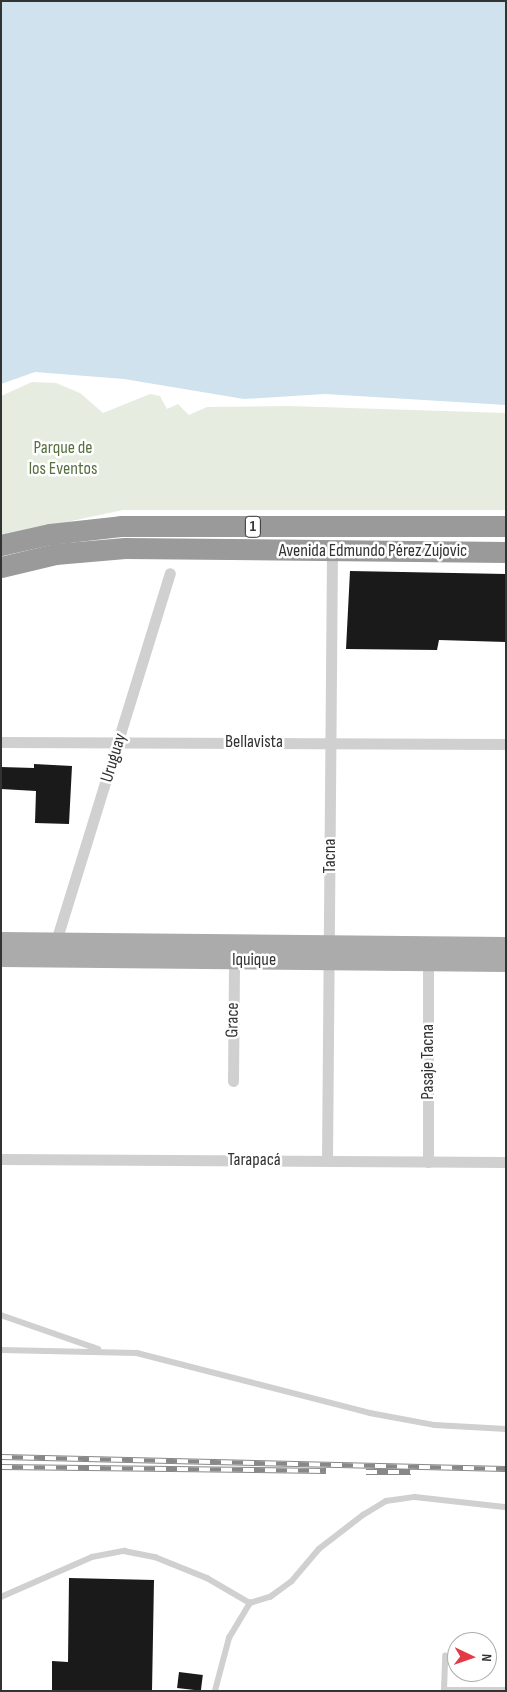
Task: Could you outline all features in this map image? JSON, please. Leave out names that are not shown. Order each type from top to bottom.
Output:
[{"type":"highway","name":"Avenida Edmundo Pérez Zujovic","points":[[1,545],[50,534],[121,526],[506,526]]},
{"type":"highway","name":"Avenida Edmundo Pérez Zujovic","points":[[1,566],[107,549],[502,553]]},
{"type":"main road","name":"Iquique","points":[[1,941],[56,941],[329,952],[428,962],[506,963]]},
{"type":"main road","name":"Iquique","points":[[1,958],[234,960],[329,952],[506,946]]},
{"type":"street","name":"Tacna","points":[[328,1161],[332,551]]},
{"type":"street","name":"Uruguay","points":[[56,941],[170,574]]},
{"type":"street","name":"Bellavista","points":[[1,742],[330,741],[506,744]]},
{"type":"street","name":"Grace","points":[[233,1081],[234,960]]},
{"type":"street","name":"Pasaje Tacna","points":[[428,962],[428,1162]]},
{"type":"street","name":"Tarapacá","points":[[1,1159],[506,1162]]},
{"type":"lane","points":[[1,1314],[105,1351]]},
{"type":"lane","points":[[1,1350],[137,1353],[370,1414],[434,1425],[506,1429]]},
{"type":"lane","points":[[215,1691],[229,1638],[250,1603],[270,1597],[291,1582],[319,1548],[386,1501],[442,1498],[506,1507]]},
{"type":"lane","points":[[1,1598],[92,1558],[124,1551],[164,1560],[207,1578],[250,1603]]},
{"type":"lane","points":[[445,1656],[444,1690],[506,1690]]},
{"type":"green space","name":"Parque de los Eventos","points":[[32,382],[56,383],[80,393],[103,413],[150,394],[160,396],[167,409],[178,404],[189,415],[207,407],[288,406],[506,413],[506,510],[123,510],[1,536],[1,396]]},
{"type":"water","points":[[1,1],[506,1],[506,405],[325,394],[244,399],[124,379],[35,372],[1,384]]},
{"type":"building","points":[[350,571],[506,574],[506,642],[439,640],[437,650],[346,649]]},
{"type":"building","points":[[34,764],[72,766],[69,824],[35,823],[36,791],[1,789],[1,767],[34,768]]},
{"type":"building","points":[[69,1578],[154,1580],[152,1691],[52,1691],[52,1661],[68,1662]]},
{"type":"building","points":[[179,1672],[203,1675],[201,1691],[177,1688]]},
{"type":"railway","points":[[1,1457],[506,1469]]},
{"type":"railway","points":[[1,1467],[326,1471]]},
{"type":"railway","points":[[366,1472],[411,1472]]}]
